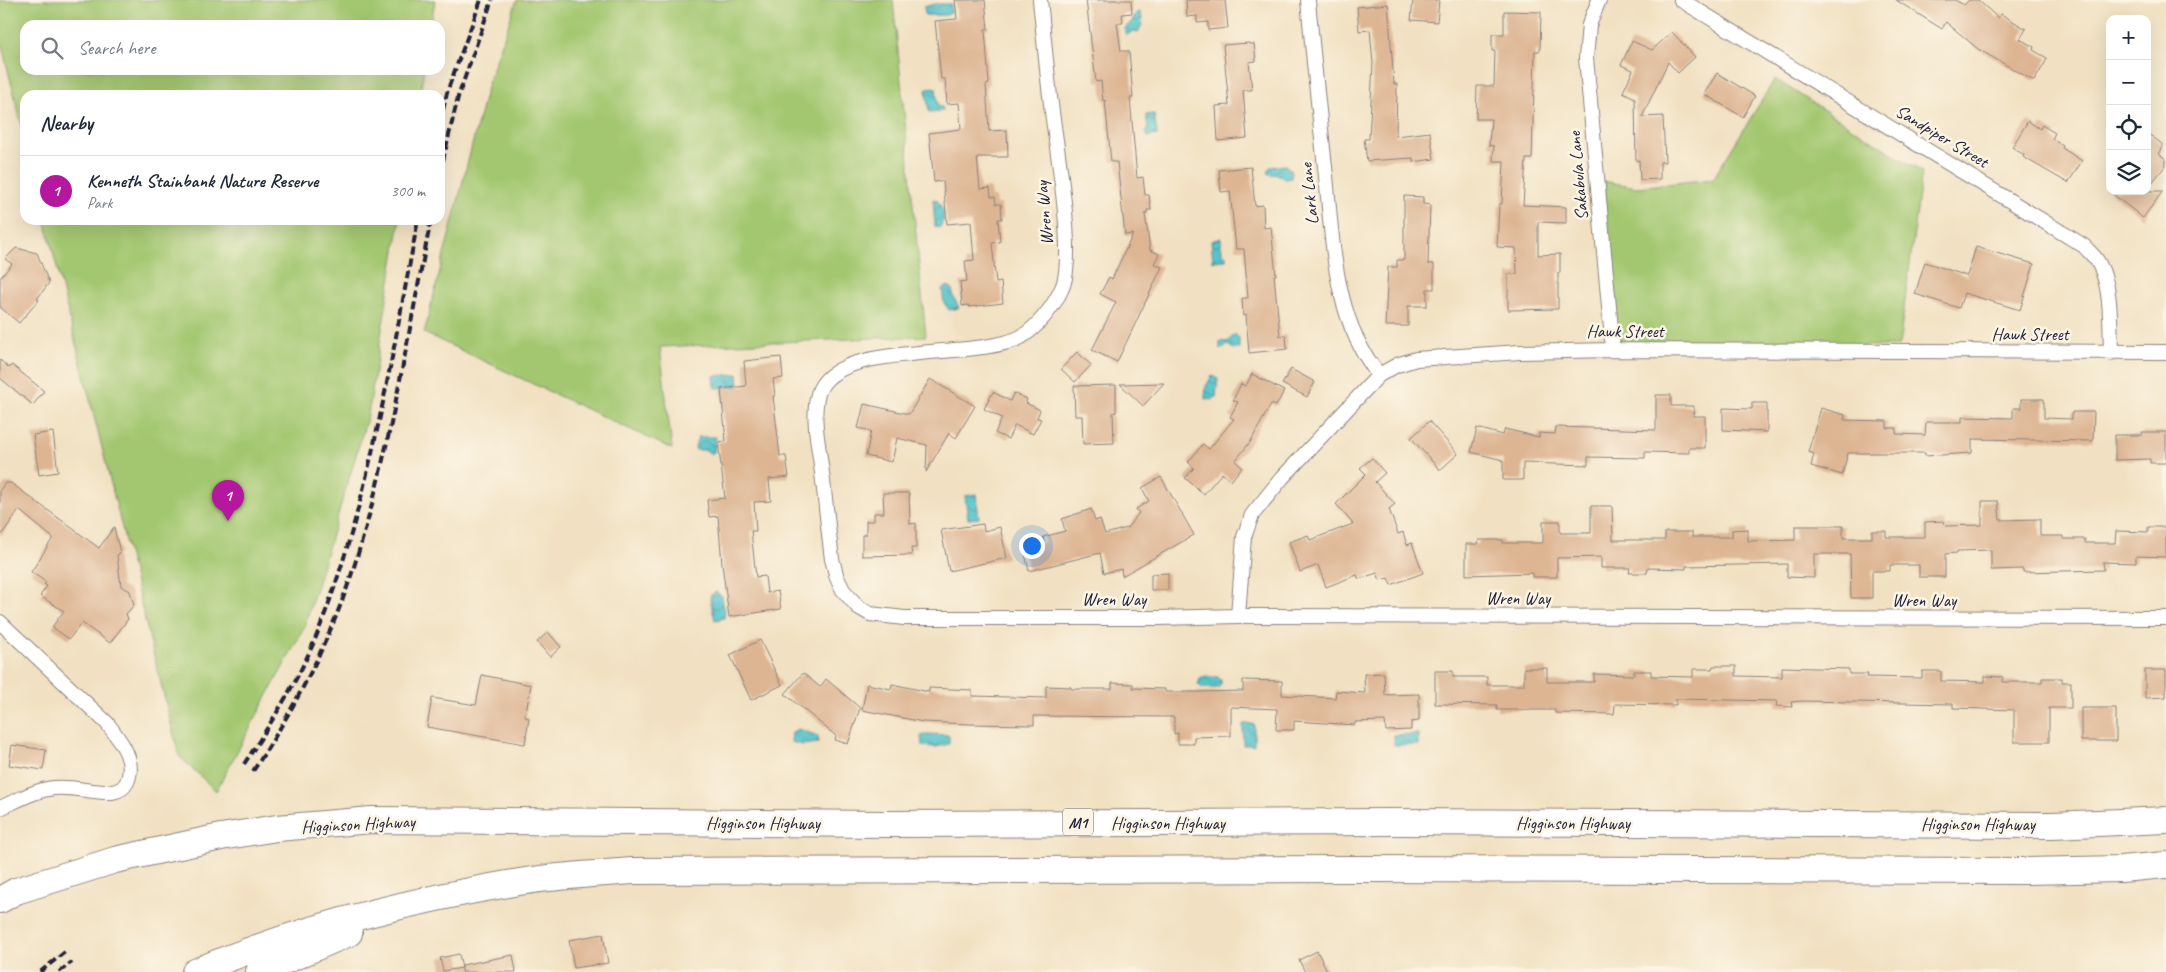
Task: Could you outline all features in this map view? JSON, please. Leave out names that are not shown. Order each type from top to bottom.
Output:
[{"type":"highway","name":"Higginson Highway","points":[[5,895],[115,860],[221,837],[277,828],[372,820],[866,824],[1395,822],[2052,825],[2166,820]]},
{"type":"highway","points":[[195,972],[232,956],[306,931],[418,902],[521,882],[632,871],[1355,869],[2028,871],[2166,865]]},
{"type":"highway","points":[[259,972],[418,902]]},
{"type":"street","name":"Wren Way","points":[[1040,0],[1066,232],[1066,271],[1062,288],[1051,308],[1022,336],[1003,344],[885,357],[852,364],[837,371],[824,382],[818,394],[817,431],[832,559],[837,578],[848,596],[865,612],[888,617],[2166,618]]},
{"type":"street","name":"Lark Lane","points":[[1308,0],[1338,278],[1353,332],[1367,360],[1379,375]]},
{"type":"street","name":"Sakabula Lane","points":[[1599,0],[1589,25],[1586,58],[1613,350]]},
{"type":"street","name":"Sandpiper Street","points":[[1682,0],[2084,246],[2096,259],[2103,272],[2108,298],[2111,352]]},
{"type":"street","name":"Hawk Street","points":[[1238,616],[1244,536],[1252,515],[1282,478],[1379,375],[1397,365],[1416,359],[1520,352],[1613,350],[2166,352]]},
{"type":"street","points":[[0,622],[107,723],[127,754],[129,773],[127,781],[118,790],[110,792],[63,787],[44,790],[0,808]]},
{"type":"green space","points":[[0,0],[435,0],[432,20],[20,20],[20,75],[423,75],[421,90],[20,90],[20,119],[0,38]]},
{"type":"green space","points":[[517,0],[893,0],[926,336],[660,347],[672,449],[424,333],[488,83]]},
{"type":"green space","points":[[1775,79],[1922,172],[1899,346],[1616,345],[1602,181],[1637,187],[1713,179]]},
{"type":"green space","points":[[46,225],[399,225],[368,415],[304,628],[216,791],[179,756]]},
{"type":"water","points":[[934,4],[951,4],[951,12],[946,15],[925,15],[924,7]]},
{"type":"water","points":[[1140,12],[1142,22],[1140,29],[1138,32],[1134,31],[1126,35],[1124,29],[1132,21],[1136,13]]},
{"type":"water","points":[[936,88],[938,105],[942,107],[943,111],[929,112],[926,89]]},
{"type":"water","points":[[1154,114],[1157,135],[1148,137],[1145,132],[1148,128],[1146,115]]},
{"type":"water","points":[[1285,165],[1292,173],[1291,178],[1284,179],[1280,175],[1269,174],[1268,170],[1270,167]]},
{"type":"water","points":[[933,199],[937,200],[943,214],[943,221],[939,228],[935,226]]},
{"type":"water","points":[[1221,238],[1222,253],[1226,256],[1226,260],[1213,261],[1211,241]]},
{"type":"water","points":[[949,286],[959,308],[949,310],[944,303],[942,289]]},
{"type":"water","points":[[1235,334],[1239,338],[1239,349],[1233,349],[1228,345],[1220,350],[1220,341],[1227,342]]},
{"type":"water","points":[[738,374],[739,386],[715,388],[714,376]]},
{"type":"water","points":[[1212,376],[1218,379],[1216,397],[1212,400],[1205,398],[1206,386]]},
{"type":"water","points":[[698,437],[716,437],[714,452],[711,454],[706,450],[696,450]]},
{"type":"water","points":[[976,494],[979,518],[968,519],[965,496]]},
{"type":"water","points":[[716,592],[722,596],[722,605],[725,608],[724,618],[715,620],[710,599],[711,595]]},
{"type":"water","points":[[1201,677],[1218,677],[1221,680],[1221,685],[1218,688],[1202,688],[1198,684]]},
{"type":"water","points":[[1243,724],[1254,724],[1254,745],[1243,745]]},
{"type":"water","points":[[798,729],[818,736],[818,743],[803,745],[791,742],[792,732]]},
{"type":"water","points":[[928,734],[949,735],[949,744],[936,747],[922,746],[921,736]]},
{"type":"water","points":[[1418,734],[1418,745],[1394,745],[1394,735]]},
{"type":"building","points":[[955,0],[985,0],[988,29],[985,29],[989,84],[986,85],[989,131],[1007,130],[1008,157],[977,157],[980,189],[990,188],[991,197],[995,197],[996,204],[1001,204],[1002,219],[998,219],[1000,242],[992,243],[996,283],[1001,282],[1003,303],[969,307],[969,305],[962,306],[960,282],[967,281],[965,261],[974,260],[971,222],[947,224],[943,181],[934,182],[929,133],[961,129],[959,103],[947,104],[945,79],[941,79],[935,21],[957,19]]},
{"type":"building","points":[[1086,0],[1131,0],[1132,13],[1122,14],[1123,23],[1117,23],[1121,51],[1129,51],[1133,98],[1130,98],[1137,178],[1143,177],[1145,195],[1149,195],[1151,210],[1147,210],[1147,214],[1145,214],[1150,250],[1159,254],[1154,264],[1162,267],[1117,362],[1092,350],[1116,302],[1100,294],[1109,277],[1112,279],[1133,234],[1125,235],[1117,162],[1111,162],[1105,100],[1103,101],[1101,81],[1096,82]]},
{"type":"building","points":[[1186,0],[1225,0],[1228,28],[1208,30],[1208,22],[1197,23],[1197,16],[1187,17]]},
{"type":"building","points":[[1413,0],[1439,0],[1437,22],[1411,20]]},
{"type":"building","points":[[1896,0],[1955,0],[1964,5],[1969,0],[1978,0],[1998,18],[2001,14],[2026,29],[2020,39],[2034,47],[2033,50],[2047,58],[2045,63],[2034,81],[1978,49],[1946,22],[1942,29]]},
{"type":"building","points":[[1388,4],[1394,84],[1397,84],[1396,136],[1430,132],[1434,159],[1413,162],[1413,158],[1367,161],[1364,139],[1369,139],[1373,63],[1370,30],[1359,31],[1357,7]]},
{"type":"building","points":[[1504,11],[1541,12],[1540,51],[1535,51],[1532,159],[1526,159],[1523,205],[1566,207],[1566,223],[1538,222],[1538,255],[1560,254],[1558,309],[1508,310],[1508,274],[1517,274],[1516,248],[1497,247],[1504,161],[1493,161],[1494,146],[1489,145],[1491,119],[1476,119],[1477,86],[1494,86],[1495,51],[1492,51],[1492,34],[1504,34]]},
{"type":"building","points":[[1672,32],[1695,57],[1678,73],[1668,62],[1642,117],[1663,116],[1665,162],[1660,162],[1660,179],[1640,180],[1639,160],[1636,161],[1635,98],[1623,92],[1633,70],[1621,65],[1632,41],[1652,50]]},
{"type":"building","points":[[1254,44],[1256,61],[1249,62],[1252,90],[1243,90],[1247,138],[1218,141],[1216,106],[1229,105],[1223,45]]},
{"type":"building","points":[[1717,73],[1755,96],[1743,117],[1704,94]]},
{"type":"building","points":[[2028,121],[2040,129],[2042,125],[2055,133],[2052,139],[2082,161],[2068,183],[2023,157],[2024,155],[2012,147]]},
{"type":"building","points":[[2151,136],[2162,144],[2159,154],[2166,159],[2166,165],[2151,184]]},
{"type":"building","points":[[1251,167],[1255,206],[1263,205],[1264,228],[1271,227],[1280,336],[1286,335],[1287,349],[1249,353],[1246,315],[1243,316],[1242,298],[1248,298],[1244,249],[1236,249],[1230,191],[1221,192],[1219,170]]},
{"type":"building","points":[[2151,191],[2163,191],[2143,218],[2114,195],[2151,195]]},
{"type":"building","points":[[1404,196],[1423,197],[1423,204],[1430,205],[1428,264],[1434,264],[1434,289],[1427,289],[1427,306],[1408,306],[1408,326],[1385,326],[1388,267],[1397,267],[1397,260],[1404,260]]},
{"type":"building","points":[[1976,247],[2034,264],[2020,310],[1964,293],[1959,308],[1915,294],[1925,262],[1967,276]]},
{"type":"building","points":[[16,248],[37,253],[49,283],[37,299],[39,300],[19,323],[0,307],[0,278],[12,264],[5,259]]},
{"type":"building","points":[[1077,352],[1091,365],[1075,382],[1061,369]]},
{"type":"building","points":[[781,357],[783,378],[773,379],[775,396],[773,396],[780,456],[786,456],[789,477],[769,479],[771,501],[754,502],[756,531],[751,531],[756,577],[765,576],[767,593],[778,591],[781,609],[729,617],[718,516],[709,517],[707,500],[725,498],[718,442],[726,441],[721,389],[746,386],[744,361]]},
{"type":"building","points":[[0,360],[9,368],[12,365],[44,391],[33,405],[0,378]]},
{"type":"building","points":[[1291,369],[1315,382],[1307,397],[1282,384]]},
{"type":"building","points":[[1252,374],[1284,391],[1276,406],[1271,404],[1251,441],[1235,461],[1242,467],[1231,481],[1222,473],[1204,494],[1185,478],[1194,468],[1188,462],[1203,444],[1209,449],[1234,419],[1230,417],[1238,402],[1233,400],[1241,384],[1246,386]]},
{"type":"building","points":[[930,379],[975,406],[956,438],[949,433],[926,472],[927,445],[897,438],[892,462],[866,456],[871,431],[858,428],[864,404],[909,414]]},
{"type":"building","points":[[1164,383],[1143,406],[1120,384]]},
{"type":"building","points":[[1116,385],[1116,412],[1113,413],[1114,443],[1083,444],[1082,416],[1075,416],[1074,386]]},
{"type":"building","points":[[993,392],[1010,401],[1014,393],[1027,399],[1026,403],[1040,410],[1037,418],[1041,419],[1033,434],[1015,425],[1008,439],[995,433],[1002,418],[984,409]]},
{"type":"building","points":[[1656,395],[1671,395],[1671,406],[1694,406],[1693,416],[1705,416],[1705,448],[1689,448],[1689,453],[1645,452],[1645,458],[1588,457],[1588,465],[1523,463],[1523,480],[1503,480],[1503,460],[1471,452],[1477,428],[1503,435],[1505,429],[1539,437],[1539,433],[1555,434],[1556,427],[1656,430]]},
{"type":"building","points":[[2021,399],[2044,399],[2044,418],[2072,419],[2072,412],[2094,412],[2093,441],[1972,439],[1972,453],[1925,456],[1925,453],[1848,453],[1842,475],[1811,466],[1814,454],[1808,452],[1821,408],[1845,415],[1844,420],[1887,421],[1887,428],[1897,428],[1896,434],[1925,435],[1926,422],[1962,422],[1962,417],[2013,418],[2013,408],[2021,408]]},
{"type":"building","points":[[1752,403],[1767,403],[1767,432],[1723,430],[1723,408],[1752,409]]},
{"type":"building","points":[[1429,421],[1458,454],[1440,470],[1411,438]]},
{"type":"building","points":[[53,432],[58,472],[39,475],[33,435]]},
{"type":"building","points":[[2142,432],[2166,432],[2166,463],[2150,463],[2150,459],[2115,460],[2115,435],[2142,435]]},
{"type":"building","points":[[1372,458],[1385,473],[1375,482],[1395,504],[1389,509],[1398,534],[1403,532],[1407,545],[1412,543],[1423,573],[1391,585],[1388,578],[1380,580],[1377,573],[1359,579],[1357,575],[1326,587],[1318,565],[1300,572],[1289,542],[1308,535],[1310,540],[1353,524],[1336,504],[1366,474],[1360,468]]},
{"type":"building","points":[[1161,477],[1194,535],[1122,576],[1121,569],[1104,573],[1100,553],[1029,571],[1025,554],[1039,550],[1038,544],[1045,542],[1043,537],[1065,531],[1062,519],[1091,509],[1095,521],[1100,519],[1105,534],[1127,528],[1139,513],[1136,509],[1149,501],[1142,488]]},
{"type":"building","points":[[5,483],[11,483],[99,548],[114,527],[120,553],[117,555],[121,586],[130,591],[134,605],[126,614],[128,619],[110,643],[82,623],[69,639],[52,627],[64,611],[40,596],[47,586],[44,584],[46,582],[31,572],[53,538],[19,510],[0,537],[0,490]]},
{"type":"building","points":[[883,493],[909,493],[910,524],[916,523],[916,548],[911,548],[912,555],[862,556],[862,535],[866,535],[866,521],[874,521],[874,513],[884,513]]},
{"type":"building","points":[[1982,501],[1998,501],[2000,520],[2040,519],[2040,536],[2063,536],[2063,539],[2085,539],[2085,543],[2115,543],[2116,531],[2148,532],[2148,527],[2166,527],[2166,557],[2136,556],[2136,563],[2103,562],[2104,570],[2023,572],[2023,569],[1991,570],[1991,550],[1957,551],[1957,553],[1945,554],[1945,577],[1919,577],[1919,565],[1890,565],[1890,571],[1872,571],[1872,598],[1851,598],[1850,554],[1814,554],[1814,578],[1787,577],[1787,564],[1686,566],[1686,569],[1648,568],[1647,573],[1629,573],[1630,568],[1601,568],[1601,557],[1557,558],[1557,577],[1532,577],[1532,573],[1466,575],[1466,544],[1478,544],[1479,540],[1503,540],[1503,543],[1543,543],[1543,521],[1560,521],[1560,533],[1591,533],[1591,506],[1612,506],[1613,540],[1665,540],[1665,532],[1692,532],[1692,537],[1732,537],[1732,530],[1748,529],[1748,541],[1795,540],[1795,526],[1843,526],[1843,538],[1872,538],[1872,531],[1886,531],[1886,537],[1925,537],[1925,522],[1944,521],[1945,526],[1982,525]]},
{"type":"building","points":[[983,524],[984,531],[1000,527],[1007,558],[949,571],[941,530]]},
{"type":"building","points":[[1168,573],[1168,590],[1151,590],[1151,574]]},
{"type":"building","points":[[548,632],[561,647],[550,657],[537,642]]},
{"type":"building","points":[[760,640],[782,685],[751,700],[730,655]]},
{"type":"building","points":[[1713,666],[1736,666],[1736,676],[1782,677],[1782,667],[1849,669],[1849,674],[1868,674],[1867,677],[1922,678],[1922,671],[1941,671],[1941,681],[1985,682],[1985,676],[2003,677],[2003,682],[2042,682],[2042,678],[2062,678],[2062,682],[2071,682],[2071,708],[2049,708],[2049,742],[2014,742],[2014,710],[1953,708],[1953,704],[1802,701],[1791,702],[1792,707],[1776,706],[1777,701],[1676,699],[1676,705],[1615,704],[1614,714],[1555,713],[1555,710],[1497,710],[1497,705],[1435,704],[1435,671],[1453,671],[1453,677],[1487,677],[1487,685],[1524,685],[1524,668],[1547,668],[1547,682],[1594,682],[1594,674],[1634,675],[1634,671],[1651,671],[1651,676],[1693,677],[1693,669],[1712,669]]},
{"type":"building","points":[[2145,670],[2166,670],[2166,697],[2145,698]]},
{"type":"building","points":[[803,673],[820,687],[826,679],[860,708],[848,744],[835,740],[836,736],[785,694]]},
{"type":"building","points":[[1384,673],[1385,695],[1419,694],[1419,721],[1411,722],[1411,730],[1386,731],[1385,721],[1355,722],[1355,725],[1294,721],[1294,730],[1276,730],[1277,709],[1231,707],[1231,736],[1194,737],[1194,744],[1178,744],[1178,733],[1174,734],[1174,717],[1034,716],[1034,725],[970,724],[923,722],[862,710],[867,684],[891,689],[892,684],[929,692],[929,688],[972,690],[972,696],[1046,698],[1046,686],[1071,687],[1071,689],[1112,689],[1112,683],[1133,684],[1133,688],[1165,689],[1165,692],[1200,692],[1243,691],[1243,680],[1282,681],[1282,695],[1335,698],[1336,691],[1365,693],[1364,674]]},
{"type":"building","points":[[482,675],[531,685],[525,717],[529,718],[525,744],[427,727],[432,698],[476,705]]},
{"type":"building","points":[[2081,708],[2116,708],[2116,741],[2081,741]]},
{"type":"building","points":[[12,745],[46,750],[43,770],[9,765]]},
{"type":"building","points":[[603,934],[608,963],[574,968],[569,940]]},
{"type":"building","points":[[1317,951],[1328,972],[1305,972],[1299,960]]},
{"type":"building","points":[[459,954],[462,968],[443,971],[440,958]]},
{"type":"building","points":[[513,955],[516,972],[462,972],[462,965]]},
{"type":"railway","points":[[445,101],[481,0]]},
{"type":"railway","points":[[445,152],[458,97],[492,0]]},
{"type":"railway","points":[[244,764],[275,716],[303,666],[318,632],[336,582],[352,531],[377,429],[417,225]]},
{"type":"railway","points":[[253,771],[285,720],[313,668],[348,585],[380,474],[430,225]]},
{"type":"railway","points":[[40,972],[65,952]]},
{"type":"railway","points":[[59,972],[72,962]]},
{"type":"place","name":"Kenneth Stainbank Nature Reserve","points":[[228,521]]}]
